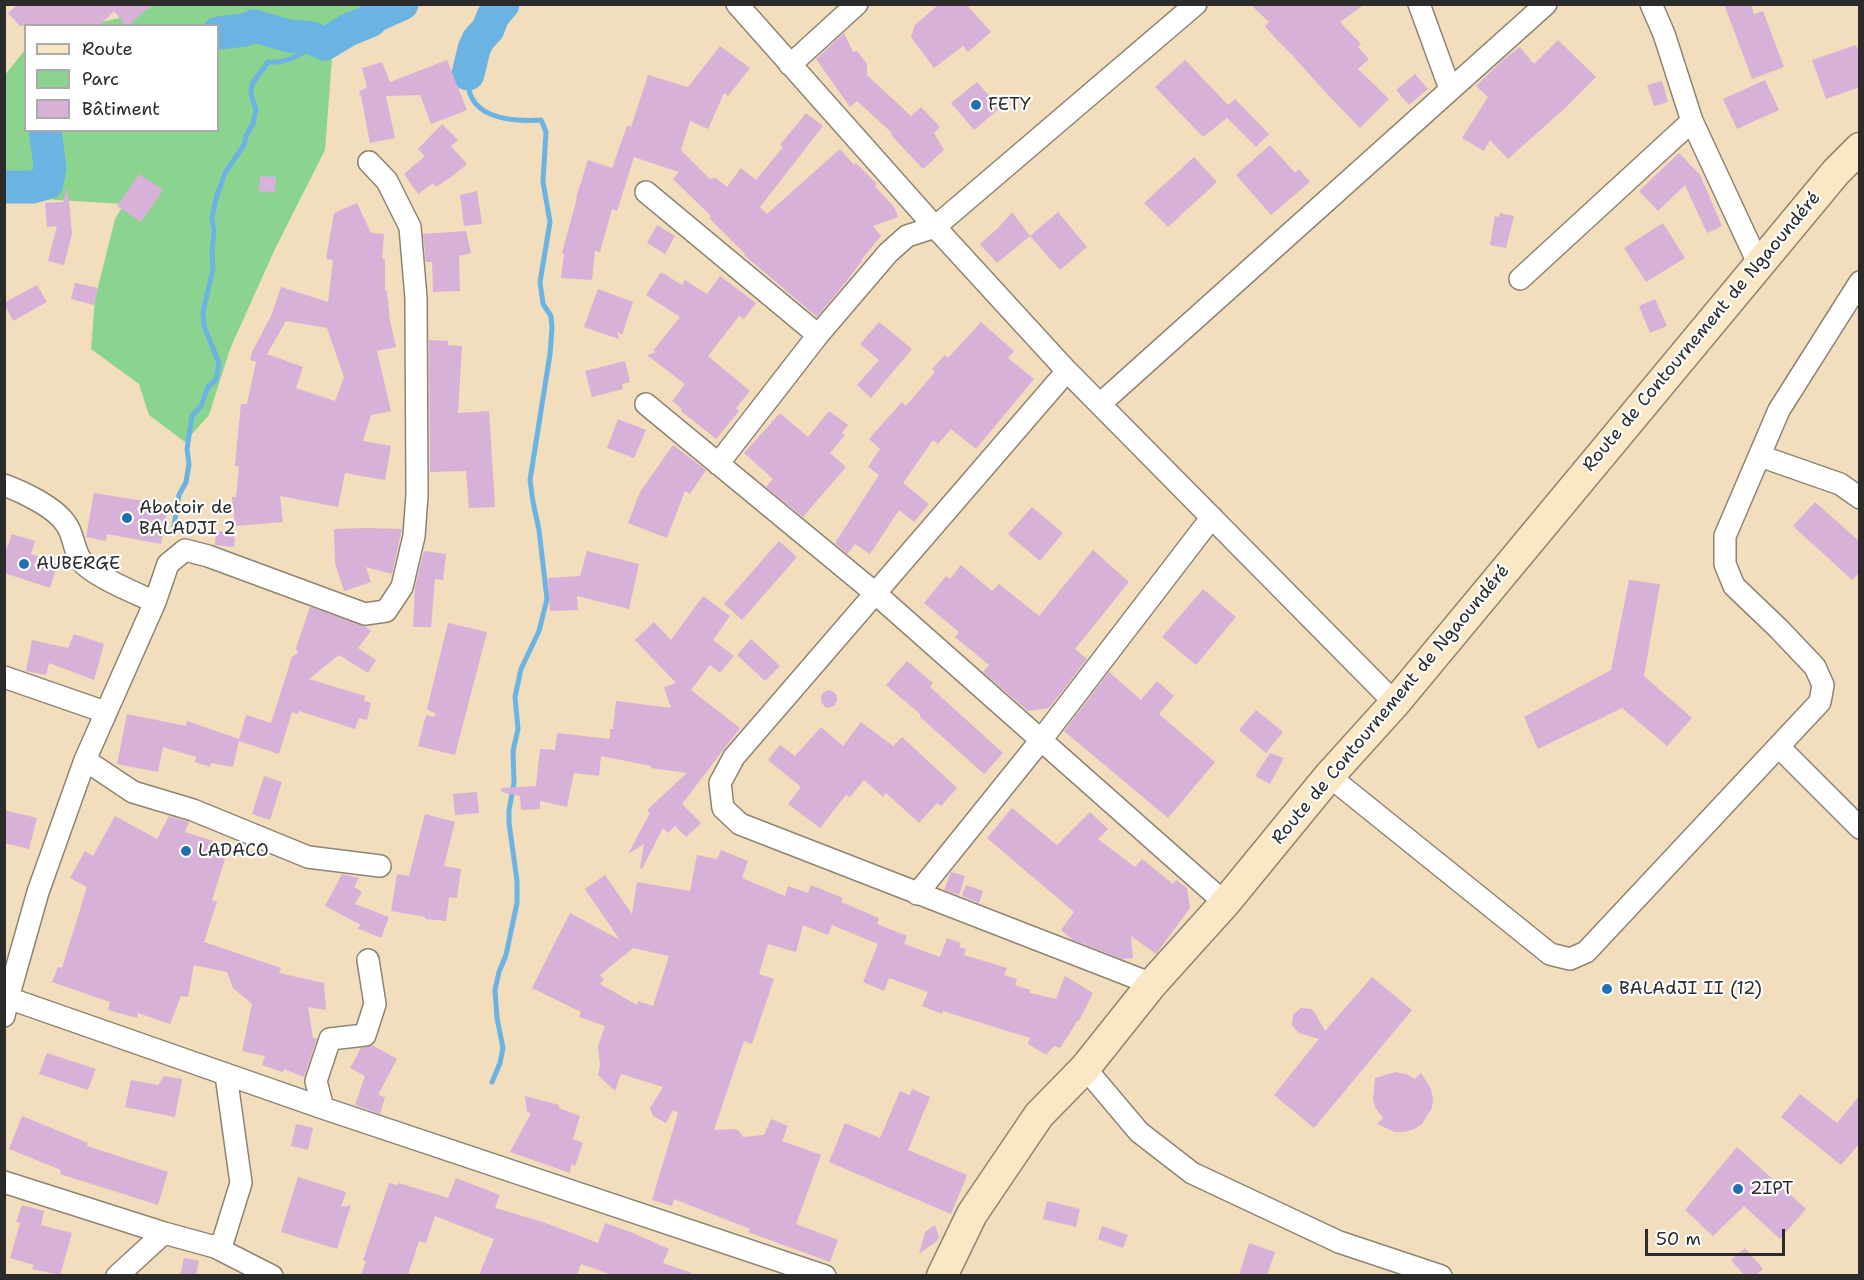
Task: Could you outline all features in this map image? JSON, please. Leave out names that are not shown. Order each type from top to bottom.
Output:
[{"type":"street","points":[[737,4],[935,227],[1067,371],[1395,703]]},
{"type":"street","points":[[790,64],[857,4]]},
{"type":"street","points":[[718,464],[818,335],[888,253],[907,236],[935,227],[1196,4]]},
{"type":"street","points":[[1419,4],[1450,89]]},
{"type":"street","points":[[1100,404],[1546,4]]},
{"type":"street","points":[[1651,4],[1664,34],[1692,121],[1759,266]]},
{"type":"street","points":[[1520,279],[1692,121]]},
{"type":"street","name":"Route de Contournement de Ngaoundéré","points":[[942,1275],[972,1214],[1039,1115],[1086,1068],[1152,984],[1225,903],[1329,776],[1395,703],[1836,172],[1860,148]]},
{"type":"street","points":[[369,162],[387,181],[410,227],[416,298],[417,495],[414,536],[402,587],[386,611],[365,614],[208,556],[185,550],[168,564],[155,602],[85,760],[38,892],[6,1007],[226,1075],[825,1275]]},
{"type":"street","points":[[646,192],[818,335]]},
{"type":"street","points":[[1329,776],[1550,954],[1570,959],[1586,952],[1820,702],[1823,685],[1815,667],[1734,586],[1725,564],[1725,536],[1779,410],[1860,282]]},
{"type":"street","points":[[1067,371],[734,758],[720,783],[723,808],[740,824],[1152,984]]},
{"type":"street","points":[[646,404],[875,594],[1225,903]]},
{"type":"street","points":[[1760,456],[1840,484],[1860,498]]},
{"type":"street","points":[[4,485],[25,493],[67,524],[76,553],[85,565],[114,583],[155,602]]},
{"type":"street","points":[[917,894],[1041,740],[1212,517]]},
{"type":"street","points":[[4,677],[105,712]]},
{"type":"street","points":[[1779,747],[1860,828]]},
{"type":"street","points":[[85,760],[133,792],[194,810],[308,857],[380,866]]},
{"type":"street","points":[[323,1108],[316,1081],[330,1039],[365,1035],[375,1004],[368,960]]},
{"type":"street","points":[[1086,1068],[1139,1132],[1192,1173],[1339,1242],[1442,1275]]},
{"type":"street","points":[[215,1247],[224,1241],[241,1183],[226,1075]]},
{"type":"street","points":[[4,1182],[215,1247],[272,1275]]},
{"type":"street","points":[[117,1275],[164,1233]]},
{"type":"green space","points":[[153,5],[422,5],[396,9],[332,58],[325,150],[275,249],[230,349],[209,415],[185,442],[149,415],[139,384],[91,349],[95,299],[115,219],[124,204],[57,200],[5,192],[5,75],[24,51],[24,132],[219,132],[219,24],[93,24],[141,13]]},
{"type":"building","points":[[18,4],[153,4],[130,24],[124,24],[114,11],[101,24],[24,24],[20,26],[8,13]]},
{"type":"building","points":[[939,4],[966,4],[991,32],[968,52],[963,46],[934,68],[911,37],[915,25]]},
{"type":"building","points":[[1250,4],[1365,4],[1340,22],[1361,44],[1358,47],[1369,59],[1358,69],[1389,99],[1360,128],[1277,40],[1265,26],[1269,22]]},
{"type":"building","points":[[1724,4],[1751,4],[1754,14],[1763,11],[1784,67],[1752,79]]},
{"type":"building","points":[[844,33],[853,52],[857,51],[867,64],[867,75],[911,116],[921,107],[940,127],[934,133],[944,150],[923,169],[891,135],[892,133],[857,101],[850,107],[816,59]]},
{"type":"building","points":[[1558,40],[1596,77],[1508,159],[1490,140],[1484,151],[1462,138],[1488,97],[1476,86],[1520,47],[1534,64]]},
{"type":"building","points":[[1856,45],[1860,56],[1860,87],[1826,99],[1812,60]]},
{"type":"building","points":[[720,46],[750,68],[728,96],[724,93],[708,129],[690,121],[681,150],[710,179],[716,178],[727,187],[741,168],[756,180],[783,147],[780,145],[806,113],[823,126],[760,207],[767,214],[840,149],[854,165],[856,163],[877,184],[875,186],[894,207],[898,217],[873,226],[881,236],[817,317],[744,255],[709,218],[711,216],[673,179],[679,172],[634,157],[617,211],[612,209],[600,252],[595,251],[592,280],[561,278],[564,254],[562,253],[588,160],[612,168],[627,126],[631,127],[648,75],[688,87]]},
{"type":"building","points":[[447,60],[467,110],[431,124],[420,95],[386,96],[395,138],[370,143],[359,94],[367,87],[362,68],[382,62],[390,82]]},
{"type":"building","points":[[1185,60],[1228,105],[1235,99],[1269,134],[1256,147],[1227,118],[1203,137],[1155,87]]},
{"type":"building","points":[[1415,74],[1428,89],[1409,105],[1396,90]]},
{"type":"building","points":[[1765,80],[1779,110],[1737,129],[1723,99]]},
{"type":"building","points":[[1662,81],[1668,102],[1654,106],[1647,85]]},
{"type":"building","points":[[977,82],[1000,108],[974,130],[951,103]]},
{"type":"building","points":[[442,124],[458,140],[451,146],[467,164],[436,187],[433,183],[418,194],[404,174],[425,156],[418,149]]},
{"type":"building","points":[[1270,145],[1295,173],[1299,169],[1310,182],[1271,215],[1236,175]]},
{"type":"building","points":[[1679,153],[1700,175],[1722,226],[1707,233],[1685,185],[1658,211],[1639,191]]},
{"type":"building","points":[[1194,157],[1217,182],[1168,227],[1144,203]]},
{"type":"building","points":[[139,174],[163,190],[141,222],[117,206]]},
{"type":"building","points":[[260,176],[276,177],[275,192],[259,191]]},
{"type":"building","points":[[66,190],[68,190],[72,234],[64,265],[48,261],[57,226],[47,227],[45,203],[63,202]]},
{"type":"building","points":[[477,191],[482,224],[464,226],[460,195]]},
{"type":"building","points":[[357,203],[371,233],[384,234],[382,259],[385,259],[385,291],[387,291],[396,347],[377,351],[391,411],[371,415],[363,441],[391,446],[385,480],[345,473],[338,507],[280,496],[283,522],[235,526],[232,497],[236,497],[239,466],[235,466],[237,443],[241,404],[247,404],[256,362],[250,360],[252,352],[272,314],[281,287],[328,302],[333,260],[326,259],[334,213]],"holes":[[[286,321],[327,328],[344,377],[335,401],[296,388],[303,367],[267,354]]]},
{"type":"building","points":[[1012,212],[1030,236],[997,263],[980,244]]},
{"type":"building","points":[[1058,212],[1087,247],[1060,270],[1030,236]]},
{"type":"building","points":[[1500,213],[1514,216],[1506,248],[1490,245],[1495,216],[1499,217]]},
{"type":"building","points":[[1663,223],[1685,258],[1646,282],[1624,248]]},
{"type":"building","points":[[657,225],[675,236],[665,254],[647,243]]},
{"type":"building","points":[[466,231],[471,253],[459,256],[460,291],[433,292],[432,262],[426,262],[423,234]]},
{"type":"building","points":[[661,272],[682,285],[685,280],[707,294],[720,276],[756,303],[744,319],[739,316],[708,356],[750,391],[736,408],[739,411],[716,439],[672,401],[685,384],[647,355],[657,352],[653,351],[680,317],[646,295]]},
{"type":"building","points":[[75,283],[98,288],[94,305],[71,299]]},
{"type":"building","points":[[37,285],[47,302],[13,321],[4,303]]},
{"type":"building","points":[[598,289],[633,302],[622,335],[617,331],[619,339],[584,327]]},
{"type":"building","points":[[1655,299],[1667,326],[1650,333],[1639,306]]},
{"type":"building","points":[[879,322],[912,349],[871,398],[857,385],[879,360],[860,344]]},
{"type":"building","points":[[981,322],[1014,351],[1008,358],[1034,379],[976,449],[951,429],[938,444],[933,440],[903,483],[929,504],[914,522],[899,510],[870,554],[855,544],[847,554],[835,543],[879,475],[868,467],[880,449],[869,439],[902,402],[906,406],[935,372],[932,369],[945,355],[948,358]]},
{"type":"building","points":[[429,340],[448,341],[448,345],[462,346],[458,413],[489,411],[495,507],[469,508],[466,471],[430,472]]},
{"type":"building","points":[[625,361],[630,382],[622,384],[623,389],[592,397],[585,371]]},
{"type":"building","points":[[829,411],[848,425],[842,433],[845,435],[830,453],[846,467],[803,517],[766,487],[773,479],[744,453],[780,413],[808,437]]},
{"type":"building","points":[[618,419],[646,430],[634,458],[607,448]]},
{"type":"building","points":[[673,445],[706,470],[690,494],[685,491],[667,538],[628,523],[640,492]]},
{"type":"building","points":[[94,493],[168,505],[161,544],[107,534],[106,541],[86,537]]},
{"type":"building","points":[[1815,502],[1860,542],[1860,572],[1852,580],[1793,526]]},
{"type":"building","points":[[1032,507],[1063,533],[1040,561],[1008,534]]},
{"type":"building","points":[[334,529],[402,529],[392,574],[366,567],[371,582],[344,591],[335,563]]},
{"type":"building","points":[[216,531],[235,532],[234,547],[215,545]]},
{"type":"building","points":[[12,534],[35,541],[31,554],[58,564],[50,588],[4,573],[4,556]]},
{"type":"building","points":[[779,541],[797,557],[742,620],[724,604]]},
{"type":"building","points":[[1093,550],[1129,582],[1075,649],[1087,659],[1049,708],[1028,711],[983,672],[989,665],[955,637],[959,632],[924,603],[946,576],[950,579],[961,565],[992,591],[999,584],[1039,616]]},
{"type":"building","points":[[424,551],[446,554],[443,580],[435,579],[431,627],[413,627],[415,587]]},
{"type":"building","points":[[587,551],[639,564],[629,609],[577,596],[578,610],[550,611],[548,578],[580,576]]},
{"type":"building","points":[[1629,580],[1660,584],[1644,676],[1692,718],[1667,746],[1622,708],[1538,749],[1524,717],[1611,670]]},
{"type":"building","points":[[1203,589],[1236,617],[1196,665],[1162,637]]},
{"type":"building","points":[[703,596],[730,616],[713,640],[734,656],[720,673],[710,665],[691,690],[740,728],[682,804],[701,823],[686,837],[675,826],[668,833],[663,828],[642,869],[640,868],[644,844],[628,854],[650,813],[647,810],[687,773],[651,768],[651,766],[601,756],[599,776],[574,773],[567,807],[540,801],[540,809],[521,810],[520,796],[501,792],[502,788],[536,786],[540,749],[555,750],[557,733],[610,739],[616,701],[671,708],[664,687],[676,683],[635,640],[654,622],[671,640]]},
{"type":"building","points":[[310,607],[365,626],[371,631],[358,648],[376,660],[368,673],[339,655],[309,679],[365,696],[364,701],[371,703],[367,720],[359,718],[355,729],[299,711],[298,714],[292,712],[279,754],[239,741],[233,767],[211,763],[210,767],[195,762],[196,757],[163,747],[158,772],[117,764],[127,714],[186,726],[187,721],[239,739],[246,715],[271,723],[292,657],[298,653],[296,648]]},
{"type":"building","points":[[448,623],[487,632],[455,755],[418,746],[426,715],[434,717],[436,714],[427,709]]},
{"type":"building","points":[[74,634],[104,644],[94,680],[49,663],[46,675],[26,671],[32,640],[68,648]]},
{"type":"building","points":[[751,639],[780,666],[765,681],[737,655]]},
{"type":"building","points":[[907,661],[933,683],[930,687],[1003,753],[984,774],[886,685]]},
{"type":"building","points":[[1109,672],[1141,700],[1157,681],[1174,696],[1159,714],[1215,762],[1168,818],[1064,731]]},
{"type":"building","points":[[829,690],[837,696],[837,701],[834,706],[826,708],[821,702],[821,696]]},
{"type":"building","points":[[1256,710],[1283,732],[1266,753],[1239,730]]},
{"type":"building","points":[[861,722],[893,746],[902,737],[957,788],[941,806],[937,803],[919,823],[886,793],[883,797],[864,780],[850,797],[846,795],[820,828],[788,804],[801,787],[768,760],[780,745],[795,756],[821,727],[843,746]]},
{"type":"building","points":[[1270,753],[1284,758],[1270,784],[1255,776]]},
{"type":"building","points":[[264,776],[282,782],[270,820],[252,814]]},
{"type":"building","points":[[477,792],[479,813],[455,815],[453,794]]},
{"type":"building","points":[[1012,808],[1057,845],[1090,812],[1108,829],[1098,839],[1135,867],[1142,859],[1173,884],[1176,880],[1187,888],[1190,908],[1156,954],[1131,936],[1133,958],[1122,959],[1073,940],[1061,930],[1074,912],[987,838]]},
{"type":"building","points":[[4,810],[37,818],[29,849],[4,843]]},
{"type":"building","points":[[425,814],[455,822],[444,866],[461,869],[457,898],[449,897],[446,921],[391,911],[397,874],[409,876]]},
{"type":"building","points":[[115,816],[157,839],[169,816],[189,822],[185,832],[229,846],[212,900],[217,902],[204,942],[281,968],[279,973],[324,983],[326,1010],[308,1007],[313,1038],[317,1038],[304,1077],[284,1069],[283,1072],[262,1065],[265,1056],[242,1051],[252,1004],[233,988],[227,972],[194,965],[188,997],[181,996],[170,1024],[138,1013],[137,1018],[108,1010],[110,1002],[52,982],[58,967],[62,968],[87,887],[70,878],[85,851],[93,856]]},
{"type":"building","points":[[721,850],[748,861],[742,878],[785,896],[788,886],[808,893],[811,885],[843,898],[841,902],[879,918],[877,924],[907,936],[904,944],[940,957],[947,938],[961,943],[959,947],[966,949],[964,955],[1007,968],[1004,975],[1017,979],[1015,985],[1030,990],[1030,993],[1056,999],[1065,976],[1093,993],[1079,1021],[1060,1048],[1054,1046],[1046,1055],[1028,1044],[1030,1038],[943,1011],[942,1014],[922,1006],[928,992],[889,978],[884,991],[863,982],[878,944],[832,925],[828,935],[803,925],[796,952],[768,944],[759,974],[774,979],[752,1044],[744,1041],[714,1130],[736,1129],[743,1137],[764,1135],[771,1119],[788,1126],[782,1141],[821,1155],[796,1224],[838,1240],[830,1262],[748,1232],[750,1229],[674,1199],[672,1206],[652,1200],[678,1113],[673,1110],[666,1123],[653,1116],[650,1108],[663,1087],[621,1074],[615,1091],[598,1075],[600,1065],[598,1046],[605,1026],[579,1017],[581,1012],[532,988],[570,913],[620,940],[585,889],[605,875],[632,914],[637,882],[690,891],[697,855],[717,859]],"holes":[[[633,948],[669,956],[653,1006],[638,1001],[637,1005],[600,984],[604,979],[600,975]]]},
{"type":"building","points":[[951,872],[965,876],[959,895],[944,890]]},
{"type":"building","points":[[342,874],[359,878],[354,887],[362,892],[355,904],[389,917],[381,938],[357,928],[361,925],[325,906]]},
{"type":"building","points":[[966,885],[983,891],[979,903],[962,896]]},
{"type":"building","points":[[1372,977],[1412,1010],[1314,1128],[1274,1095],[1319,1039],[1299,1033],[1292,1025],[1293,1015],[1301,1008],[1311,1009],[1325,1031]]},
{"type":"building","points":[[372,1045],[397,1059],[378,1095],[385,1097],[380,1114],[355,1105],[365,1076],[350,1068],[361,1048]]},
{"type":"building","points":[[47,1053],[96,1069],[88,1090],[39,1074]]},
{"type":"building","points":[[1396,1072],[1415,1079],[1421,1073],[1431,1089],[1433,1098],[1432,1108],[1422,1124],[1404,1132],[1395,1132],[1377,1124],[1383,1118],[1375,1107],[1373,1098],[1375,1078]]},
{"type":"building","points":[[164,1076],[182,1079],[175,1117],[125,1107],[131,1080],[158,1085]]},
{"type":"building","points":[[912,1089],[930,1097],[908,1150],[967,1175],[951,1214],[829,1162],[845,1123],[880,1138],[900,1091],[910,1095]]},
{"type":"building","points":[[1800,1094],[1837,1123],[1860,1095],[1860,1143],[1841,1165],[1781,1117]]},
{"type":"building","points":[[525,1096],[559,1105],[559,1108],[580,1116],[573,1139],[583,1143],[575,1166],[571,1164],[570,1173],[510,1152],[531,1113],[527,1112]]},
{"type":"building","points":[[22,1116],[88,1143],[87,1146],[168,1172],[158,1205],[60,1174],[61,1170],[9,1149]]},
{"type":"building","points":[[296,1124],[313,1128],[308,1150],[291,1146]]},
{"type":"building","points":[[1737,1147],[1806,1209],[1780,1239],[1744,1206],[1713,1236],[1685,1210]]},
{"type":"building","points":[[298,1177],[346,1192],[341,1207],[351,1205],[337,1249],[281,1232]]},
{"type":"building","points":[[456,1178],[500,1195],[495,1208],[543,1222],[598,1243],[605,1223],[633,1233],[669,1249],[663,1263],[692,1273],[691,1275],[612,1275],[581,1264],[577,1275],[479,1275],[494,1239],[435,1216],[426,1243],[419,1241],[408,1275],[361,1275],[366,1261],[363,1260],[389,1183],[397,1185],[399,1183],[448,1198]]},
{"type":"building","points":[[1047,1201],[1080,1209],[1076,1227],[1043,1219]]},
{"type":"building","points":[[22,1205],[44,1211],[41,1225],[72,1233],[60,1275],[32,1269],[34,1265],[10,1258],[20,1223],[16,1222]]},
{"type":"building","points":[[935,1225],[939,1237],[937,1241],[919,1254],[925,1232]]},
{"type":"building","points":[[1102,1226],[1128,1235],[1123,1248],[1098,1239]]},
{"type":"building","points":[[1249,1243],[1275,1252],[1267,1275],[1239,1275]]},
{"type":"building","points":[[1745,1248],[1763,1269],[1756,1275],[1744,1275],[1731,1260]]},
{"type":"building","points":[[184,1258],[199,1261],[196,1275],[180,1275]]},
{"type":"waterway","points":[[219,33],[245,30],[254,26],[289,36],[312,38],[325,44],[348,30],[402,4]]},
{"type":"waterway","points":[[468,74],[478,40],[488,29],[493,16],[503,4]]},
{"type":"waterway","points":[[174,526],[179,495],[186,482],[189,464],[187,449],[192,416],[201,406],[208,387],[216,380],[219,363],[204,326],[203,312],[213,269],[212,218],[216,198],[225,173],[244,145],[253,124],[256,109],[251,94],[252,84],[268,62],[289,59],[318,42]]},
{"type":"waterway","points":[[468,74],[469,89],[473,100],[481,108],[502,118],[541,120],[546,132],[543,182],[550,222],[540,282],[543,304],[551,316],[550,354],[530,480],[539,530],[547,599],[539,631],[521,669],[515,697],[518,729],[513,751],[514,783],[509,823],[517,881],[517,903],[506,955],[495,990],[497,1018],[503,1048],[492,1082]]},
{"type":"waterway","points":[[4,187],[32,187],[47,183],[50,167],[45,132]]},
{"type":"place","name":"FETY","points":[[976,105]]},
{"type":"place","name":"Abatoir de BALADJI 2","points":[[127,518]]},
{"type":"place","name":"AUBERGE","points":[[24,564]]},
{"type":"place","name":"LADACO","points":[[186,851]]},
{"type":"place","name":"BALAdJI II (12)","points":[[1607,989]]},
{"type":"place","name":"2IPT","points":[[1738,1189]]}]
